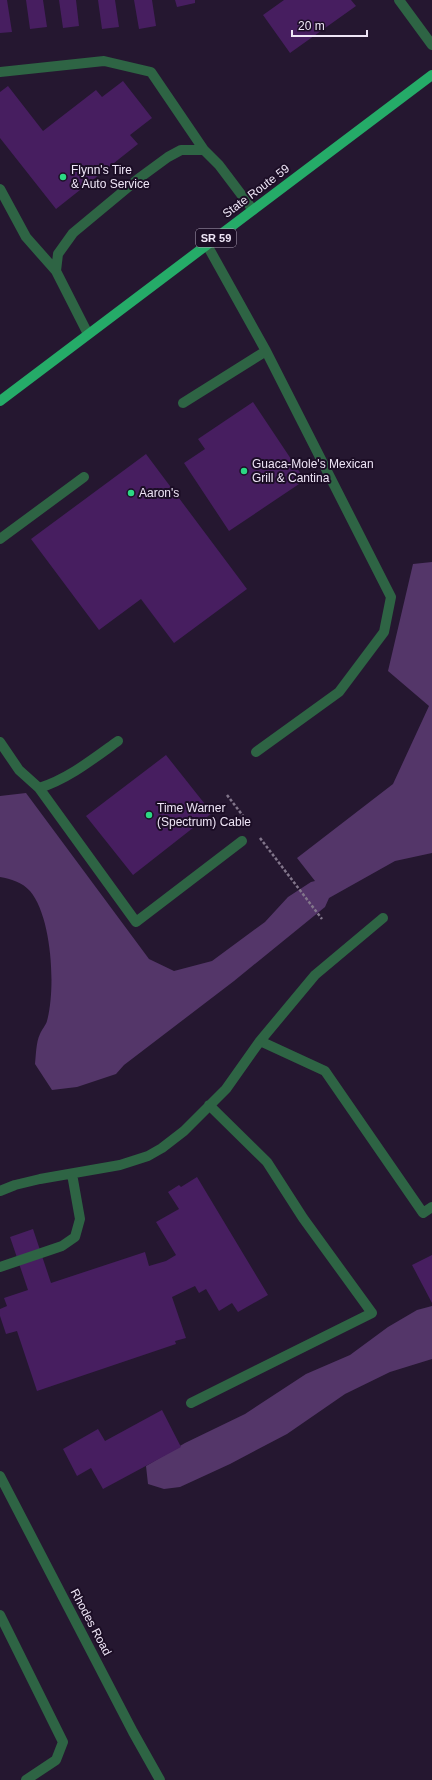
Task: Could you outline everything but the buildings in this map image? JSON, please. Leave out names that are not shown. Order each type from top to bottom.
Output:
[{"type":"main road","name":"State Route 59","points":[[0,400],[432,75]]},
{"type":"street","points":[[399,0],[432,45]]},
{"type":"street","points":[[0,72],[104,61],[151,72],[204,150],[219,165],[253,210]]},
{"type":"street","points":[[56,271],[58,254],[73,233],[138,179],[180,150],[204,150]]},
{"type":"street","points":[[0,189],[26,237],[56,271],[88,334]]},
{"type":"street","points":[[207,245],[266,351],[391,597],[384,632],[339,692],[256,752]]},
{"type":"street","points":[[183,403],[266,351]]},
{"type":"street","points":[[0,539],[84,477]]},
{"type":"street","points":[[39,788],[51,784],[76,770],[118,741]]},
{"type":"street","points":[[0,742],[20,770],[39,788],[136,922],[242,841]]},
{"type":"street","points":[[0,1191],[15,1185],[120,1165],[148,1156],[162,1148],[184,1131],[226,1089],[260,1041],[315,975],[383,918]]},
{"type":"street","points":[[260,1041],[325,1071],[423,1212],[432,1207]]},
{"type":"street","points":[[192,1403],[372,1313],[303,1218],[267,1162],[210,1105]]},
{"type":"street","points":[[0,1267],[62,1246],[75,1237],[80,1219],[72,1174]]},
{"type":"street","name":"Rhodes Road","points":[[0,1476],[133,1732],[160,1780]]},
{"type":"street","points":[[0,1615],[63,1742],[56,1760],[26,1780]]},
{"type":"path","points":[[227,795],[251,826]]},
{"type":"path","points":[[255,832],[322,919]]},
{"type":"shaded area","points":[[432,562],[432,853],[395,861],[329,898],[325,907],[234,981],[124,1065],[116,1074],[77,1087],[52,1090],[35,1064],[38,1041],[46,1023],[50,1007],[51,972],[47,935],[43,918],[30,891],[16,881],[0,877],[0,796],[26,793],[149,959],[174,971],[212,961],[265,922],[288,897],[315,881],[297,858],[393,784],[429,706],[388,671],[413,564]]},
{"type":"shaded area","points":[[432,1306],[432,1359],[390,1372],[345,1394],[287,1434],[230,1464],[180,1487],[164,1489],[148,1484],[146,1466],[185,1443],[245,1414],[306,1374],[350,1355],[388,1327],[417,1310]]},
{"type":"place","name":"Flynn's Tire & Auto Service","points":[[63,177]]},
{"type":"place","name":"Guaca-Mole's Mexican Grill & Cantina","points":[[244,471]]},
{"type":"place","name":"Aaron's","points":[[131,493]]},
{"type":"place","name":"Time Warner (Spectrum) Cable","points":[[149,815]]}]
